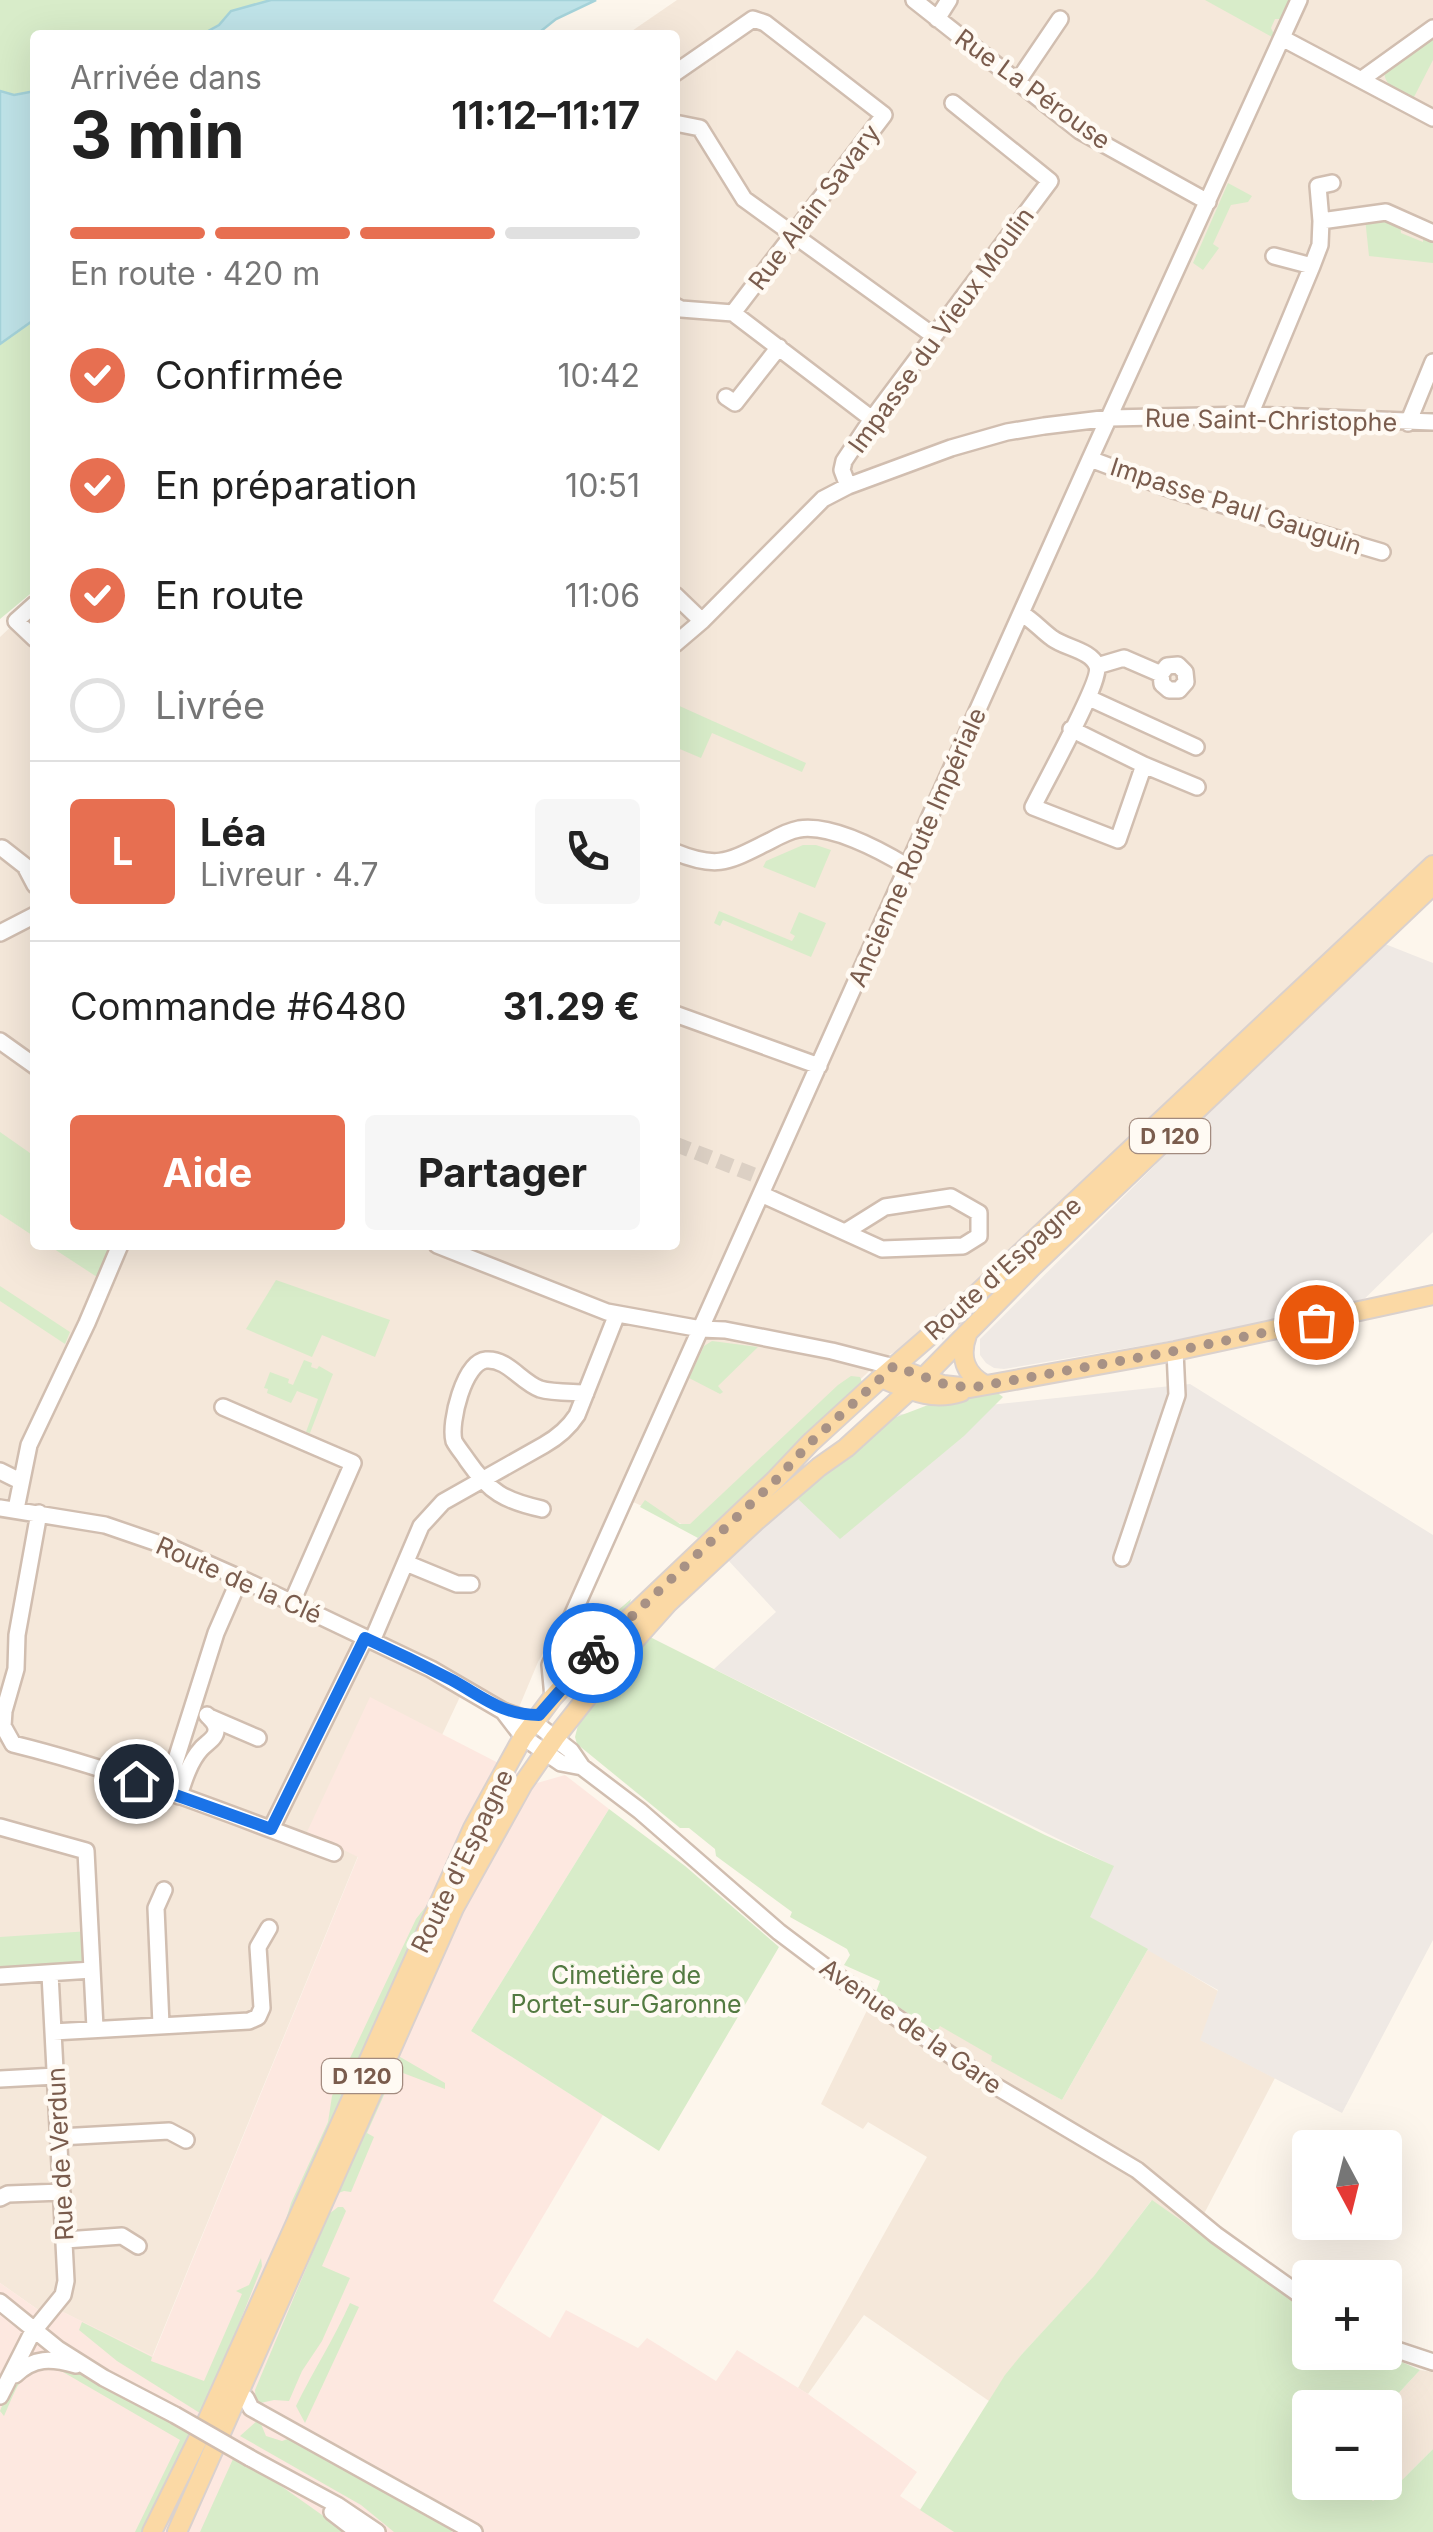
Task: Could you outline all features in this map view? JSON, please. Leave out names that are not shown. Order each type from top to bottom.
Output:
[{"type":"main road","name":"Route d'Espagne","points":[[152,2532],[215,2402],[524,1720],[553,1697],[594,1652],[810,1443],[963,1308],[1433,865]]},
{"type":"main road","name":"Route d'Espagne","points":[[177,2532],[454,1908],[518,1792],[554,1751],[611,1666],[668,1604],[756,1521],[846,1448],[925,1376],[1032,1268],[1433,885]]},
{"type":"main road","points":[[887,1372],[910,1390],[939,1396],[957,1394],[978,1386],[1175,1351],[1433,1295]]},
{"type":"main road","points":[[972,1328],[964,1340],[964,1362],[978,1386]]},
{"type":"main road","points":[[887,1372],[925,1376],[944,1384],[978,1386]]},
{"type":"street","name":"Rue La Pérouse","points":[[914,0],[1080,131],[1208,202]]},
{"type":"street","points":[[937,19],[949,0]]},
{"type":"street","name":"Ancienne Route Impériale","points":[[553,1697],[550,1665],[1299,0]]},
{"type":"street","name":"Rue Alain Savary","points":[[680,70],[753,19],[765,23],[884,115],[733,313]]},
{"type":"street","points":[[1018,81],[1060,19]]},
{"type":"street","points":[[1362,79],[1433,28]]},
{"type":"street","points":[[1282,38],[1433,118]]},
{"type":"street","name":"Impasse du Vieux Moulin","points":[[848,486],[842,470],[844,461],[1050,181],[953,103]]},
{"type":"street","points":[[680,124],[700,128],[744,199],[934,336]]},
{"type":"street","points":[[1250,415],[1320,244],[1318,186],[1332,184]]},
{"type":"street","points":[[1321,220],[1386,212],[1433,233]]},
{"type":"street","points":[[1274,256],[1312,266]]},
{"type":"street","points":[[680,309],[733,313],[872,419]]},
{"type":"street","points":[[726,397],[735,404],[779,348]]},
{"type":"street","points":[[1408,423],[1433,362]]},
{"type":"street","name":"Rue Saint-Christophe","points":[[680,640],[823,499],[848,486],[982,438],[1110,418],[1250,415],[1433,422]]},
{"type":"street","name":"Impasse Paul Gauguin","points":[[1090,459],[1174,490],[1382,552]]},
{"type":"street","points":[[680,600],[702,621]]},
{"type":"street","points":[[30,608],[16,621],[30,634]]},
{"type":"street","points":[[1022,614],[1052,639],[1091,657],[1098,676],[1033,807],[1118,840],[1144,764]]},
{"type":"street","points":[[1096,666],[1124,658],[1161,674]]},
{"type":"street","points":[[1089,698],[1196,747]]},
{"type":"street","points":[[1072,729],[1197,787]]},
{"type":"street","points":[[680,854],[699,862],[722,862],[790,832],[816,828],[885,853],[908,867]]},
{"type":"street","points":[[680,863],[698,870],[724,870],[797,838],[808,838],[908,867]]},
{"type":"street","points":[[2,848],[24,866],[30,877]]},
{"type":"street","points":[[0,933],[30,918]]},
{"type":"street","points":[[680,1016],[818,1066]]},
{"type":"street","points":[[0,1041],[30,1062]]},
{"type":"street","points":[[760,1194],[882,1249],[962,1246],[979,1236],[980,1213],[951,1197],[885,1207],[845,1232]]},
{"type":"street","points":[[8,1508],[29,1445],[118,1250]]},
{"type":"street","points":[[450,1250],[617,1314],[839,1353],[887,1372]]},
{"type":"street","points":[[483,1263],[489,1250]]},
{"type":"street","points":[[271,1829],[368,1640],[421,1526],[442,1502],[559,1436],[577,1415],[617,1314]]},
{"type":"street","points":[[1122,1558],[1177,1395],[1175,1351]]},
{"type":"street","points":[[542,1509],[492,1491],[454,1440],[454,1418],[468,1373],[485,1360],[502,1363],[539,1388],[586,1393]]},
{"type":"street","points":[[223,1407],[353,1463],[292,1602]]},
{"type":"street","points":[[0,1471],[20,1481]]},
{"type":"street","name":"Route de la Clé","points":[[8,1508],[106,1525],[172,1548],[292,1602],[524,1720]]},
{"type":"street","points":[[39,1512],[17,1635],[16,1669],[2,1726],[13,1744],[173,1793],[334,1853]]},
{"type":"street","points":[[406,1562],[457,1584],[471,1584]]},
{"type":"street","points":[[173,1793],[199,1713],[216,1634],[240,1578]]},
{"type":"street","points":[[173,1793],[217,1730],[214,1723],[199,1713]]},
{"type":"street","points":[[199,1713],[258,1738]]},
{"type":"street","name":"Avenue de la Gare","points":[[524,1720],[554,1751],[640,1811],[780,1932],[844,1981],[992,2084],[1137,2170],[1216,2235],[1292,2289]]},
{"type":"street","points":[[554,1751],[571,1750],[582,1767]]},
{"type":"street","points":[[0,1826],[86,1852],[94,2028]]},
{"type":"street","points":[[162,2025],[156,1908],[164,1890]]},
{"type":"street","points":[[53,2032],[248,2021],[258,2017],[262,2008],[258,1947],[269,1928]]},
{"type":"street","points":[[0,1976],[92,1970]]},
{"type":"street","name":"Rue de Verdun","points":[[2,2390],[36,2328],[63,2295],[66,2281],[50,1974]]},
{"type":"street","points":[[0,2078],[56,2076]]},
{"type":"street","points":[[59,2137],[168,2131],[186,2140]]},
{"type":"street","points":[[0,2198],[8,2194],[62,2192]]},
{"type":"street","points":[[65,2240],[122,2236],[138,2246]]},
{"type":"street","points":[[0,2299],[58,2349],[104,2378]]},
{"type":"street","points":[[36,2328],[126,2382],[136,2393]]},
{"type":"street","points":[[1402,2352],[1433,2362]]},
{"type":"street","points":[[2,2390],[25,2366],[39,2360],[78,2366],[136,2393],[377,2532]]},
{"type":"street","points":[[246,2398],[251,2408],[468,2530]]},
{"type":"street","points":[[301,2488],[358,2532]]},
{"type":"shaded area","points":[[677,0],[1433,0],[1433,865],[1042,1233],[883,1358],[699,1532],[631,1501],[538,1662],[517,1712],[466,1684],[442,1735],[370,1698],[358,1856],[152,2357],[55,2308],[47,2316],[0,2283],[0,637],[30,609],[30,1250],[680,1250],[680,30],[633,30]]},
{"type":"shaded area","points":[[1380,942],[1433,963],[1433,1232],[1353,1310],[1004,1369],[986,1363],[980,1355],[980,1339]]},
{"type":"shaded area","points":[[1190,1384],[1433,1535],[1433,1940],[1342,2113],[1200,2040],[1218,1990],[1089,1917],[1113,1866],[714,1669],[776,1612],[727,1559],[894,1415]]},
{"type":"shaded area","points":[[370,1697],[537,1783],[565,1775],[609,1809],[471,2031],[603,2115],[493,2301],[550,2338],[566,2310],[638,2348],[647,2338],[716,2381],[737,2350],[808,2394],[917,2472],[900,2496],[954,2532],[0,2532],[0,2283],[47,2316],[55,2308],[153,2356],[358,1857],[307,1832]]},
{"type":"shaded area","points":[[1148,1949],[1218,1991],[1201,2040],[1275,2078],[1195,2231],[1151,2201],[1094,2277],[1022,2354],[989,2401],[864,2315],[808,2394],[798,2388],[927,2157],[868,2122],[863,2129],[821,2104],[876,1992],[935,2032],[940,2025],[993,2056],[991,2060],[1062,2100]]},
{"type":"shaded area","points":[[1420,2370],[1433,2372],[1433,2449],[1402,2480],[1402,2390]]},
{"type":"green space","points":[[0,0],[271,0],[231,11],[210,30],[30,30],[30,92],[13,95],[0,91]]},
{"type":"green space","points":[[1205,0],[1289,0],[1280,19],[1275,19],[1272,37]]},
{"type":"green space","points":[[1433,37],[1433,60],[1413,99],[1398,92],[1384,71]]},
{"type":"green space","points":[[1228,183],[1252,196],[1248,202],[1231,205],[1213,244],[1219,248],[1203,270],[1193,263]]},
{"type":"green space","points":[[1383,216],[1400,224],[1401,233],[1423,242],[1423,234],[1433,239],[1433,263],[1369,256],[1365,218]]},
{"type":"green space","points":[[30,323],[30,594],[0,619],[0,344]]},
{"type":"green space","points":[[680,706],[806,763],[802,772],[712,733],[701,758],[680,749]]},
{"type":"green space","points":[[803,845],[831,850],[815,888],[763,867],[766,861]]},
{"type":"green space","points":[[719,911],[792,941],[795,936],[790,933],[799,912],[826,923],[811,957],[723,920],[720,926],[714,923]]},
{"type":"green space","points":[[0,1132],[30,1153],[30,1234],[0,1214]]},
{"type":"green space","points":[[56,1250],[109,1250],[97,1277]]},
{"type":"green space","points":[[276,1280],[390,1320],[375,1357],[322,1335],[312,1357],[246,1329]]},
{"type":"green space","points":[[0,1286],[70,1332],[65,1344],[0,1301]]},
{"type":"green space","points":[[712,1341],[758,1347],[718,1386],[723,1392],[720,1394],[689,1378],[704,1346]]},
{"type":"green space","points":[[304,1360],[312,1363],[311,1367],[319,1366],[333,1374],[310,1433],[306,1432],[318,1399],[297,1391],[291,1403],[264,1388],[270,1372],[289,1379],[288,1383],[293,1385]]},
{"type":"green space","points":[[851,1376],[860,1377],[860,1389],[778,1470],[698,1538],[640,1507],[645,1500],[680,1524],[690,1524]]},
{"type":"green space","points":[[995,1391],[1003,1397],[964,1436],[840,1539],[796,1497],[826,1468],[894,1418],[936,1402]]},
{"type":"green space","points":[[631,1599],[628,1610],[568,1668],[557,1672],[585,1604],[601,1625]]},
{"type":"green space","points":[[644,1634],[1114,1866],[1090,1917],[1148,1949],[1062,2100],[991,2061],[992,2056],[940,2026],[936,2032],[876,1992],[880,1981],[844,1965],[850,1955],[847,1949],[790,1917],[792,1912],[716,1856],[715,1849],[689,1828],[680,1828],[577,1744],[578,1725],[574,1721]]},
{"type":"green space","name":"Cimetière de Portet-sur-Garonne","points":[[609,1809],[685,1866],[779,1947],[659,2151],[471,2031]]},
{"type":"green space","points":[[438,1891],[278,2246],[291,2203],[328,2122],[332,2096],[416,1919]]},
{"type":"green space","points":[[90,1931],[92,1970],[0,1975],[0,1937]]},
{"type":"green space","points":[[395,2054],[445,2083],[445,2089],[403,2073],[399,2080],[392,2077],[367,2133],[374,2137],[351,2192],[330,2196]]},
{"type":"green space","points":[[1152,2200],[1292,2298],[1292,2370],[1402,2370],[1402,2362],[1420,2370],[1402,2390],[1292,2390],[1292,2500],[1402,2500],[1402,2480],[1433,2449],[1433,2532],[954,2532],[920,2510],[1005,2375],[1094,2276]]},
{"type":"green space","points":[[338,2207],[346,2211],[322,2266],[350,2278],[289,2401],[256,2404],[255,2390],[329,2214]]},
{"type":"green space","points":[[261,2258],[262,2266],[203,2415],[117,2361],[79,2330],[82,2322],[152,2357],[151,2361],[204,2381],[242,2294],[236,2291],[249,2285]]},
{"type":"green space","points":[[350,2303],[359,2307],[305,2423],[296,2406]]},
{"type":"green space","points":[[41,2363],[60,2365],[100,2380],[194,2436],[142,2532],[135,2532],[180,2440],[63,2372],[49,2369],[38,2369],[23,2378],[4,2416],[0,2411],[15,2382],[26,2370]]},
{"type":"green space","points":[[259,2419],[266,2436],[282,2441],[293,2437],[306,2443],[309,2450],[407,2505],[433,2512],[452,2532],[394,2532],[361,2505],[240,2436]]},
{"type":"green space","points":[[233,2459],[267,2476],[346,2532],[200,2532]]},
{"type":"water","points":[[271,0],[596,0],[542,30],[210,30],[231,11]]},
{"type":"water","points":[[0,91],[14,95],[30,92],[30,323],[0,344]]},
{"type":"tunnel","points":[[680,1146],[767,1180]]},
{"type":"way so far","points":[[593,1653],[894,1366],[944,1384],[970,1388],[1316,1322]]},
{"type":"route","points":[[136,1781],[271,1829],[365,1638],[519,1715],[539,1715],[593,1653]]}]
